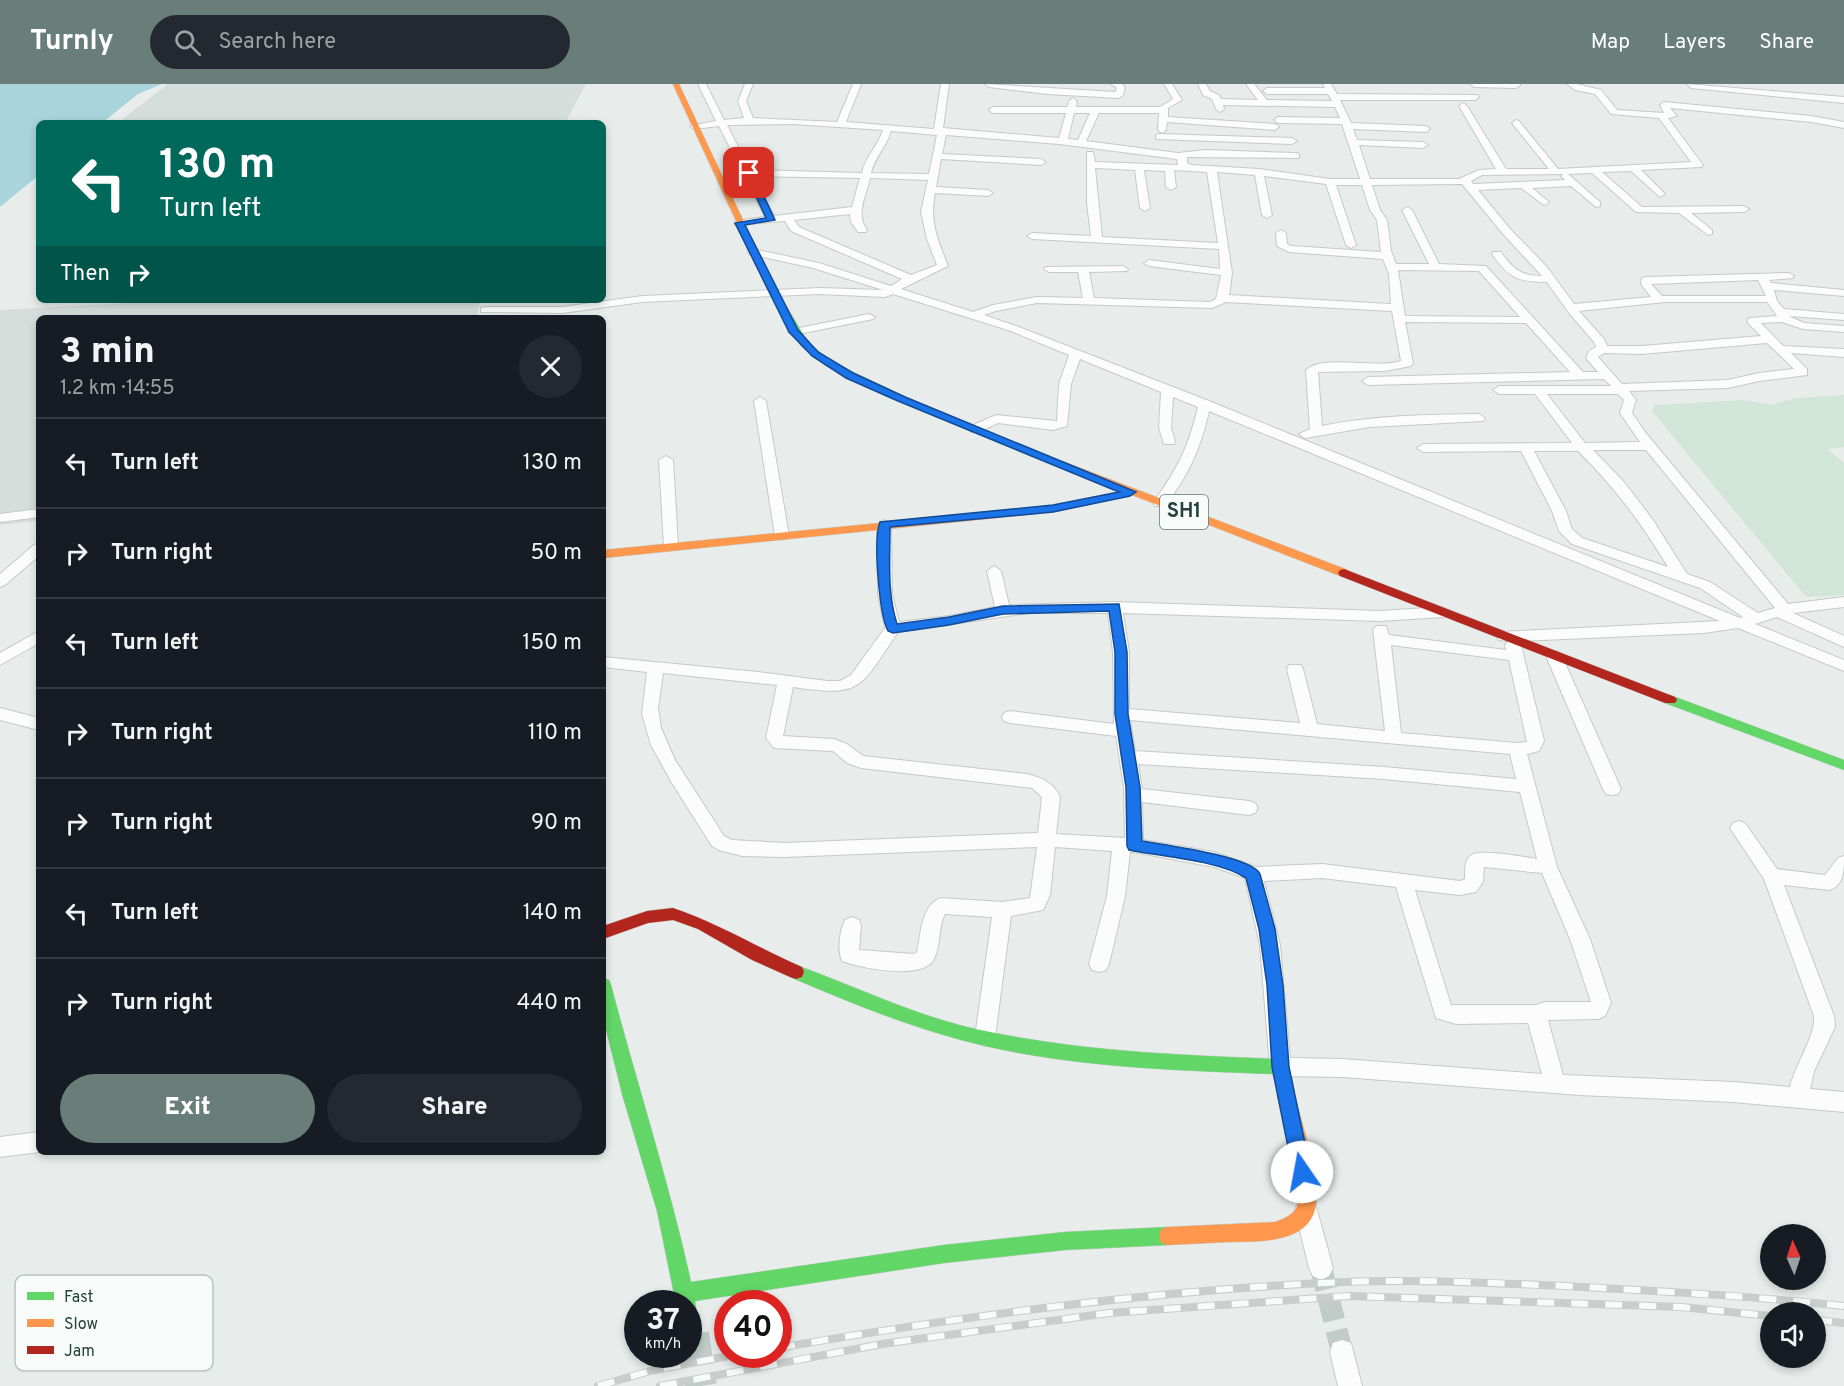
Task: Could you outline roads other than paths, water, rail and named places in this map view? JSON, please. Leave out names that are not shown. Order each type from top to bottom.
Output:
[{"type":"main road","name":"SH1","points":[[676,84],[739,223],[794,332],[815,354],[850,376],[1130,492],[1443,612],[1510,644],[1554,656],[1844,765]]},
{"type":"main road","points":[[606,554],[1053,508],[1130,492]]},
{"type":"main road","points":[[606,932],[659,914],[684,916],[735,944],[875,1006],[985,1038],[1105,1058],[1280,1067],[1307,1193],[1306,1210],[1292,1226],[1275,1231],[1065,1241],[966,1251],[829,1270],[702,1295]]},
{"type":"main road","points":[[606,1000],[666,1211],[683,1290]]},
{"type":"street","points":[[702,84],[771,220]]},
{"type":"street","points":[[749,84],[742,101],[749,120]]},
{"type":"street","points":[[840,126],[857,84]]},
{"type":"street","points":[[485,309],[562,314],[642,299],[820,291],[885,294],[943,266],[932,239],[926,213],[934,177],[945,84]]},
{"type":"street","points":[[988,84],[1076,93],[1119,94]]},
{"type":"street","points":[[1115,84],[1120,87],[1119,94],[1123,109]]},
{"type":"street","points":[[1157,152],[1166,105],[1178,100],[1168,84]]},
{"type":"street","points":[[1202,84],[1206,93],[1216,97],[1220,110],[1221,138]]},
{"type":"street","points":[[1250,84],[1265,103]]},
{"type":"street","points":[[1442,84],[1451,96]]},
{"type":"street","points":[[1474,84],[1516,85]]},
{"type":"street","points":[[1571,84],[1578,88],[1598,92],[1614,112],[1719,120]]},
{"type":"street","points":[[1691,84],[1703,105]]},
{"type":"street","points":[[1691,84],[1844,100]]},
{"type":"street","points":[[1408,86],[1414,96]]},
{"type":"street","points":[[1267,91],[1475,97]]},
{"type":"street","points":[[1063,141],[1076,93]]},
{"type":"street","points":[[1217,102],[1265,103],[1333,94]]},
{"type":"street","points":[[1316,431],[1312,370],[1320,366],[1364,369],[1404,366],[1407,363],[1382,220],[1375,210],[1365,182],[1351,142],[1348,124],[1333,94]]},
{"type":"street","points":[[1468,184],[1473,174],[1502,171],[1558,172],[1698,165],[1666,116],[1664,105],[1812,109]]},
{"type":"street","points":[[1703,105],[1844,125]]},
{"type":"street","points":[[1463,106],[1502,171]]},
{"type":"street","points":[[975,134],[988,117],[1072,107],[1096,110],[1123,109],[1219,125],[1348,124],[1426,129]]},
{"type":"street","points":[[1096,110],[1086,144],[1097,239]]},
{"type":"street","points":[[694,126],[749,120],[940,130],[1063,141],[1179,155],[1206,153],[1296,156]]},
{"type":"street","points":[[1516,123],[1558,172],[1596,204]]},
{"type":"street","points":[[862,230],[856,222],[856,210],[870,160],[883,143],[888,128]]},
{"type":"street","points":[[1159,137],[1292,141]]},
{"type":"street","points":[[1351,142],[1423,145]]},
{"type":"street","points":[[1179,155],[1186,167]]},
{"type":"street","points":[[937,156],[1041,162]]},
{"type":"street","points":[[1090,165],[1186,167],[1259,172],[1330,182],[1523,185],[1573,183]]},
{"type":"street","points":[[1138,167],[1145,208]]},
{"type":"street","points":[[1632,167],[1660,194]]},
{"type":"street","points":[[1169,168],[1171,187]]},
{"type":"street","points":[[1211,169],[1218,200],[1227,273],[1222,298]]},
{"type":"street","points":[[1593,169],[1636,208],[1645,210],[1744,209]]},
{"type":"street","points":[[1259,172],[1267,215]]},
{"type":"street","points":[[749,173],[934,177]]},
{"type":"street","points":[[1330,182],[1351,245]]},
{"type":"street","points":[[1468,184],[1551,279],[1571,308],[1600,341],[1602,349]]},
{"type":"street","points":[[1523,185],[1544,202]]},
{"type":"street","points":[[931,190],[988,193]]},
{"type":"street","points":[[739,223],[856,210]]},
{"type":"street","points":[[1407,210],[1436,268]]},
{"type":"street","points":[[1682,210],[1708,232]]},
{"type":"street","points":[[787,217],[795,229],[912,279]]},
{"type":"street","points":[[1281,232],[1282,246],[1288,249],[1436,268],[1479,267],[1580,376]]},
{"type":"street","points":[[1032,236],[1223,246]]},
{"type":"street","points":[[753,252],[815,265],[895,289],[975,315],[1076,353],[1844,666]]},
{"type":"street","points":[[1497,254],[1512,274],[1527,279],[1551,279]]},
{"type":"street","points":[[1149,263],[1227,273]]},
{"type":"street","points":[[1049,268],[1123,269]]},
{"type":"street","points":[[1083,270],[1089,302]]},
{"type":"street","points":[[1764,282],[1789,276]]},
{"type":"street","points":[[1659,300],[1646,284],[1646,280],[1764,282],[1844,293]]},
{"type":"street","points":[[1764,282],[1772,295],[1771,300],[1782,315],[1803,326],[1844,329]]},
{"type":"street","points":[[975,315],[1026,301],[1212,305],[1222,298],[1397,312],[1403,318],[1527,320]]},
{"type":"street","points":[[1571,308],[1659,300],[1771,300]]},
{"type":"street","points":[[1499,390],[1619,389],[1728,384],[1765,376],[1803,372],[1754,320],[1782,315],[1844,317]]},
{"type":"street","points":[[794,332],[869,317]]},
{"type":"street","points":[[1771,339],[1635,351],[1602,349],[1592,355],[1606,375],[1630,400],[1626,413],[1650,446],[1782,611],[1844,642]]},
{"type":"street","points":[[1781,350],[1844,353]]},
{"type":"street","points":[[975,429],[996,419],[1053,426],[1063,423],[1065,384],[1076,353]]},
{"type":"street","points":[[1368,381],[1606,375]]},
{"type":"street","points":[[1167,389],[1164,418],[1169,441]]},
{"type":"street","points":[[1539,391],[1581,446],[1619,485],[1658,538],[1681,576]]},
{"type":"street","points":[[760,401],[782,536]]},
{"type":"street","points":[[1160,503],[1180,479],[1192,454],[1205,404]]},
{"type":"street","points":[[1287,438],[1316,431],[1386,422],[1479,418]]},
{"type":"street","points":[[1526,446],[1570,535],[1587,546],[1681,576],[1723,595],[1756,618]]},
{"type":"street","points":[[1423,448],[1650,446]]},
{"type":"street","points":[[666,460],[671,546]]},
{"type":"street","points":[[0,518],[36,513]]},
{"type":"street","points":[[606,662],[827,687],[852,683],[866,668],[893,628],[885,594],[884,524]]},
{"type":"street","points":[[0,582],[36,551]]},
{"type":"street","points":[[994,571],[1003,610]]},
{"type":"street","points":[[1382,639],[1510,644],[1739,623],[1800,606],[1844,602]]},
{"type":"street","points":[[893,628],[949,621],[1003,610],[1115,607],[1379,616],[1443,612]]},
{"type":"street","points":[[1099,964],[1128,845],[1134,795],[1123,722],[1121,652],[1115,607]]},
{"type":"street","points":[[1379,616],[1394,739]]},
{"type":"street","points":[[0,660],[36,638]]},
{"type":"street","points":[[1010,717],[1310,729],[1394,739],[1517,749],[1533,747],[1536,741],[1510,644]]},
{"type":"street","points":[[1554,656],[1612,789]]},
{"type":"street","points":[[656,668],[651,714],[655,736],[718,841],[741,849],[784,850],[1045,840],[1128,845],[1192,855],[1243,868],[1253,874],[1312,871],[1456,888],[1469,887],[1474,882],[1475,862],[1478,859],[1548,867]]},
{"type":"street","points":[[1295,669],[1310,729]]},
{"type":"street","points":[[786,681],[774,738],[776,741],[786,745],[841,746],[855,761],[861,762],[1027,780],[1043,786],[1051,797],[1038,902],[1031,906],[1002,910],[941,906],[935,913],[926,957],[918,962],[852,958],[847,952],[852,925]]},
{"type":"street","points":[[0,714],[36,723]]},
{"type":"street","points":[[1403,882],[1443,1012],[1456,1015],[1536,1014],[1545,1011],[1593,1011],[1600,1007],[1580,939],[1548,867],[1517,749]]},
{"type":"street","points":[[1128,757],[1348,770],[1527,786]]},
{"type":"street","points":[[1134,795],[1249,808]]},
{"type":"street","points":[[1739,828],[1772,876],[1824,1016],[1825,1028],[1804,1070],[1798,1097]]},
{"type":"street","points":[[1772,876],[1827,884],[1833,881],[1843,868]]},
{"type":"street","points":[[1253,874],[1271,953],[1280,1067],[1343,1068],[1555,1084],[1733,1092],[1844,1102]]},
{"type":"street","points":[[985,1038],[1002,910]]},
{"type":"street","points":[[1536,1014],[1555,1084]]},
{"type":"street","points":[[0,1148],[36,1142]]},
{"type":"street","points":[[1306,1210],[1321,1268]]},
{"type":"street","points":[[1342,1352],[1350,1386]]},
{"type":"water","points":[[0,84],[162,84],[138,94],[106,120],[36,120],[36,177],[0,207]]},
{"type":"tunnel","points":[[1321,1268],[1342,1352]]},
{"type":"tunnel","points":[[698,1368],[701,1386]]},
{"type":"railway","points":[[792,1346],[919,1325],[1060,1306],[1202,1291],[1344,1282],[1427,1281],[1565,1286],[1844,1306]]},
{"type":"railway","points":[[660,1386],[882,1344],[1109,1313],[1349,1296],[1681,1307],[1760,1315]]},
{"type":"railway","points":[[1826,1321],[1844,1323]]},
{"type":"railway","points":[[598,1386],[654,1370],[714,1359]]}]
